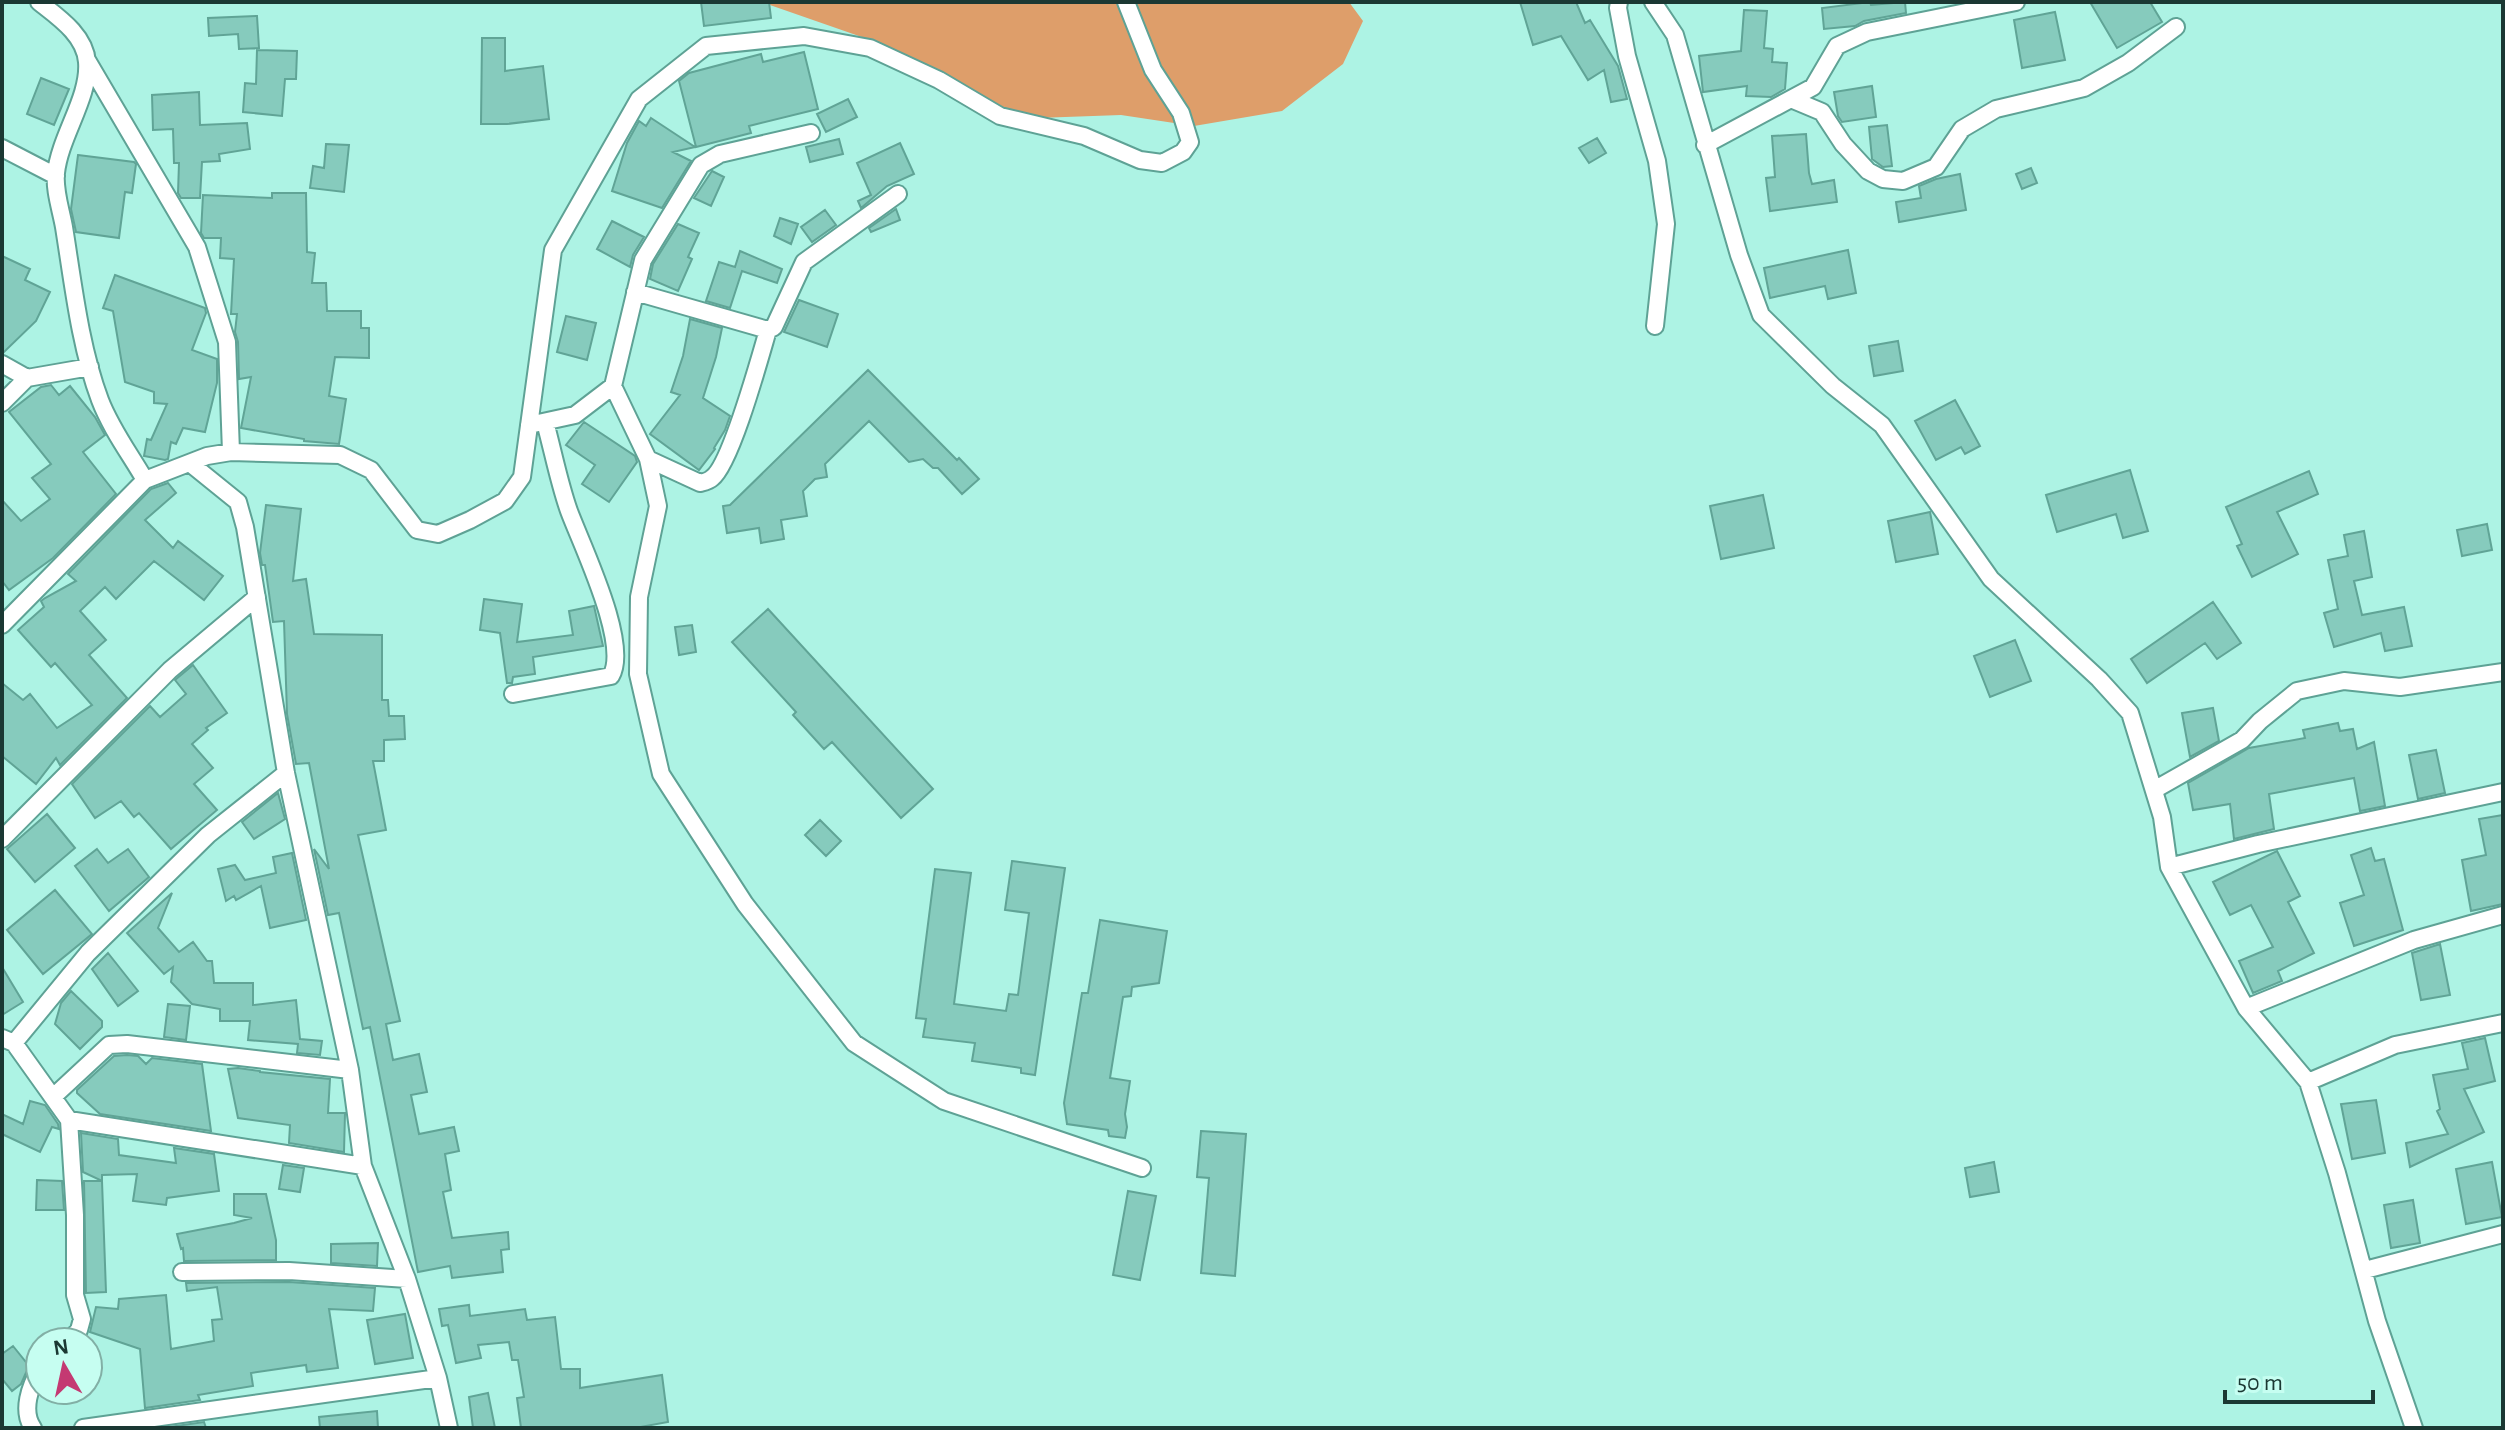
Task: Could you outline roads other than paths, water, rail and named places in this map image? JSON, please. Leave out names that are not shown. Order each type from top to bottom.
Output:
[{"type":"street","points":[[39,2],[78,37],[87,60],[197,247],[227,342],[231,452]]},
{"type":"street","points":[[2,625],[145,480],[207,456],[231,452],[340,455],[371,470],[417,530],[438,534],[505,501],[522,477],[537,424],[553,250],[639,99],[706,46],[804,36],[870,48],[939,80],[1000,116],[1084,136],[1140,160],[1162,163],[1183,152],[1190,142],[1181,113],[1153,70],[1126,2]]},
{"type":"street","points":[[1619,2],[1627,56],[1657,161],[1666,224],[1655,326]]},
{"type":"street","points":[[1653,2],[1675,35],[1705,145],[1761,315],[1833,386],[1882,425],[1991,579],[2099,679],[2130,713],[2162,817],[2169,867],[2246,1008],[2308,1082],[2365,1270],[2377,1321],[2414,1428]]},
{"type":"street","points":[[1705,145],[1813,87],[1837,46],[1867,32],[2016,2]]},
{"type":"street","points":[[1791,99],[1822,112],[1843,144],[1868,171],[1883,179],[1903,181],[1936,167],[1962,129],[1985,115],[1996,109],[2084,88],[2128,63],[2176,27]]},
{"type":"street","points":[[87,60],[83,89],[66,132],[56,176],[70,270],[90,367],[107,415],[145,480]]},
{"type":"street","points":[[811,133],[720,154],[701,165],[643,260],[613,386],[648,459],[658,506],[639,597],[638,674],[661,774],[745,904],[854,1043],[944,1101],[1142,1168]]},
{"type":"street","points":[[2,148],[56,176]]},
{"type":"street","points":[[635,292],[768,330],[774,327],[804,262],[898,194]]},
{"type":"street","points":[[648,459],[700,483],[713,478],[722,464],[745,405],[768,330]]},
{"type":"street","points":[[2,364],[27,378]]},
{"type":"street","points":[[2,403],[27,378],[90,367]]},
{"type":"street","points":[[537,424],[575,415],[613,386]]},
{"type":"street","points":[[513,694],[611,676],[616,667],[609,615],[537,424]]},
{"type":"street","points":[[191,464],[238,502],[245,527],[286,773],[350,1070],[363,1166],[407,1279],[438,1378],[449,1428]]},
{"type":"street","points":[[2,839],[170,670],[257,597]]},
{"type":"street","points":[[2154,790],[2242,740],[2297,691],[2344,681],[2400,687],[2503,672]]},
{"type":"street","points":[[80,1326],[82,1319],[75,1295],[75,1215],[69,1120],[8,1040],[88,953],[197,845],[286,773]]},
{"type":"street","points":[[2169,867],[2258,844],[2503,792]]},
{"type":"street","points":[[2246,1008],[2414,940],[2503,915]]},
{"type":"street","points":[[2308,1082],[2395,1045],[2503,1023]]},
{"type":"street","points":[[53,1097],[109,1045],[127,1044],[350,1070]]},
{"type":"street","points":[[69,1120],[363,1166]]},
{"type":"street","points":[[2365,1270],[2503,1234]]},
{"type":"street","points":[[182,1272],[289,1271],[407,1279]]},
{"type":"street","points":[[83,1428],[136,1424],[438,1378]]},
{"type":"street","points":[[28,1406],[26,1414],[33,1428]]}]
